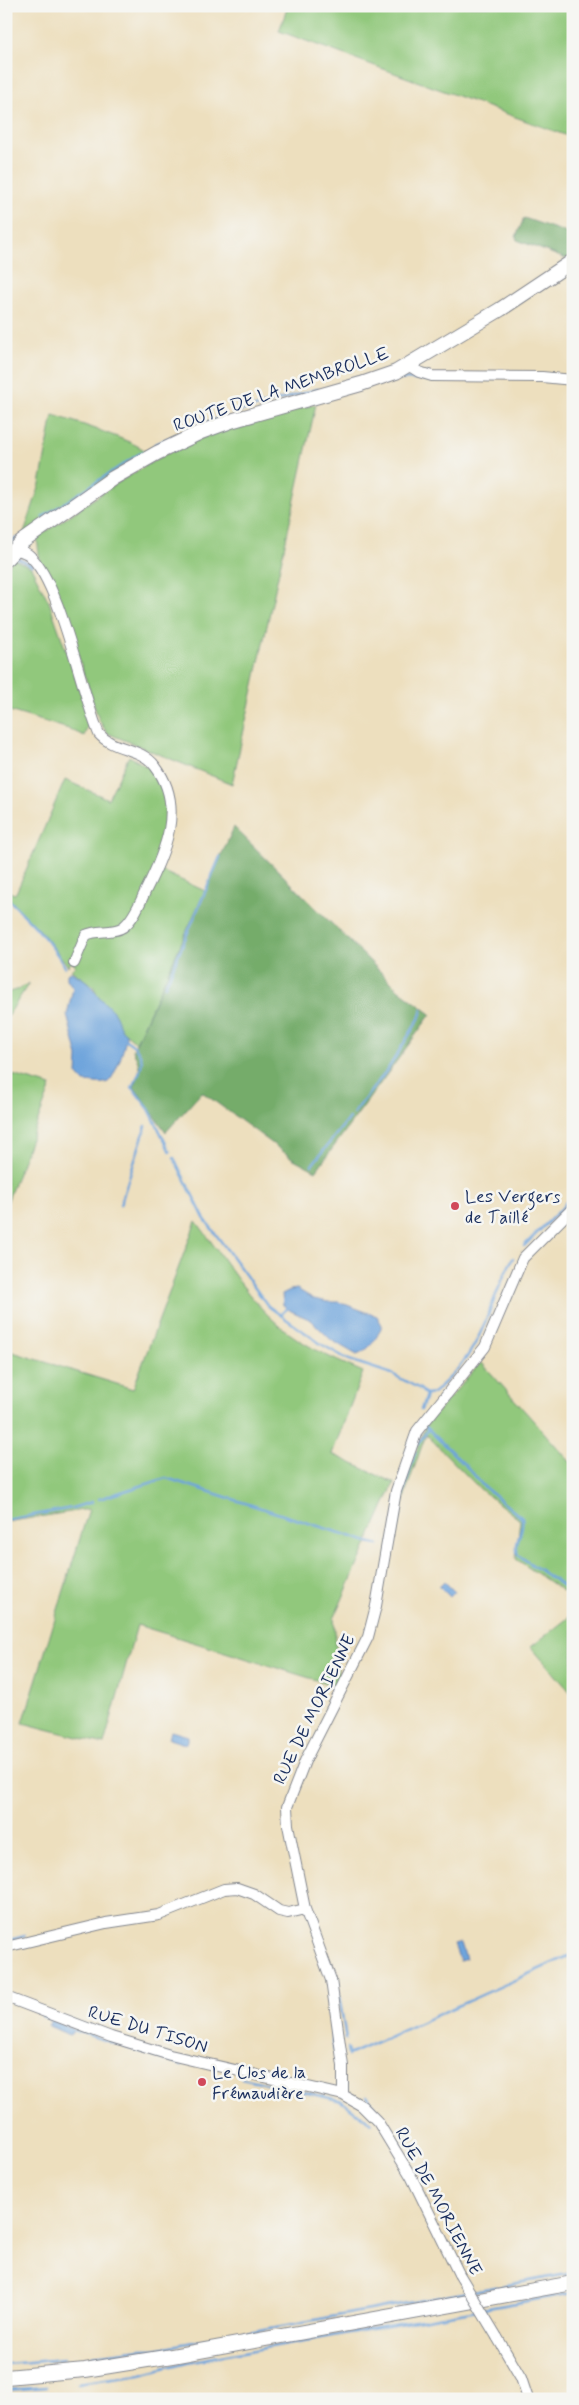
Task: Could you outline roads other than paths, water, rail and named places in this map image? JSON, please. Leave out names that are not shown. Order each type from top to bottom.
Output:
[{"type":"street","name":"ROUTE DE LA MEMBROLLE","points":[[10,554],[114,478],[172,445],[234,420],[361,384],[396,372],[493,314],[573,260]]},
{"type":"street","points":[[408,364],[419,372],[432,376],[573,380]]},
{"type":"street","points":[[10,554],[30,556],[50,588],[99,734],[107,741],[137,752],[154,764],[167,788],[171,806],[168,841],[140,904],[121,928],[97,930],[86,935],[74,963]]},
{"type":"street","name":"RUE DE MORIENNE","points":[[528,2399],[521,2378],[459,2274],[412,2178],[378,2122],[362,2106],[342,2095],[343,2066],[331,1980],[305,1909],[286,1807],[305,1762],[368,1637],[376,1606],[396,1491],[417,1431],[485,1347],[524,1258],[573,1208]]},
{"type":"street","points":[[6,1947],[106,1923],[159,1915],[224,1888],[237,1888],[254,1894],[278,1911],[288,1913],[305,1909]]},
{"type":"street","name":"RUE DU TISON","points":[[6,1997],[111,2037],[170,2055],[342,2095]]},
{"type":"street","points":[[6,2376],[85,2370],[153,2359],[573,2283]]},
{"type":"water","points":[[71,972],[89,984],[114,1012],[120,1027],[126,1034],[125,1044],[117,1067],[111,1079],[105,1083],[84,1082],[77,1074],[78,1057],[67,1015],[73,988],[67,979],[67,974]]},
{"type":"water","points":[[297,1289],[314,1299],[339,1302],[377,1316],[382,1325],[378,1334],[369,1347],[357,1355],[331,1340],[311,1320],[291,1311],[283,1305],[282,1294]]},
{"type":"water","points":[[444,1581],[455,1592],[450,1597],[439,1586]]},
{"type":"water","points":[[171,1731],[188,1736],[188,1741],[185,1744],[169,1739]]},
{"type":"water","points":[[461,1943],[466,1959],[460,1961],[454,1945]]},
{"type":"water","points":[[52,2020],[72,2028],[72,2033],[69,2035],[49,2026]]},
{"type":"waterway","points":[[347,381],[355,378]]},
{"type":"waterway","points":[[399,379],[432,380]]},
{"type":"waterway","points":[[234,413],[318,389]]},
{"type":"waterway","points":[[155,444],[222,417]]},
{"type":"waterway","points":[[43,517],[142,452]]},
{"type":"waterway","points":[[6,548],[16,538]]},
{"type":"waterway","points":[[15,557],[32,565]]},
{"type":"waterway","points":[[165,986],[220,857]]},
{"type":"waterway","points":[[6,897],[46,939],[65,967]]},
{"type":"waterway","points":[[353,1114],[388,1069],[419,1019],[422,1010]]},
{"type":"waterway","points":[[124,1039],[137,1049],[142,1060],[132,1087],[149,1109],[170,1152]]},
{"type":"waterway","points":[[312,1165],[349,1118]]},
{"type":"waterway","points":[[120,1205],[146,1126]]},
{"type":"waterway","points":[[174,1158],[204,1218],[268,1306],[321,1344],[349,1360],[392,1374],[420,1389],[426,1395],[421,1410]]},
{"type":"waterway","points":[[524,1246],[561,1209],[573,1193]]},
{"type":"waterway","points":[[426,1395],[438,1389],[457,1370],[468,1355],[477,1340],[513,1258]]},
{"type":"waterway","points":[[281,1314],[289,1307]]},
{"type":"waterway","points":[[424,1425],[471,1471],[483,1486],[522,1518],[522,1527],[517,1545],[518,1555],[573,1593]]},
{"type":"waterway","points":[[418,1444],[428,1429]]},
{"type":"waterway","points":[[397,1515],[415,1452]]},
{"type":"waterway","points":[[99,1499],[166,1478],[378,1545]]},
{"type":"waterway","points":[[6,1520],[72,1508],[92,1502]]},
{"type":"waterway","points":[[6,1941],[25,1936]]},
{"type":"waterway","points":[[347,2048],[348,2055],[573,1954]]},
{"type":"waterway","points":[[338,1989],[346,2039]]},
{"type":"waterway","points":[[330,2010],[334,2051]]},
{"type":"waterway","points":[[42,2016],[52,2020]]},
{"type":"waterway","points":[[73,2030],[182,2065]]},
{"type":"waterway","points":[[242,2078],[343,2101]]},
{"type":"waterway","points":[[294,2078],[303,2080]]},
{"type":"waterway","points":[[367,2096],[377,2112]]},
{"type":"waterway","points":[[342,2102],[372,2123]]},
{"type":"waterway","points":[[383,2120],[402,2146]]},
{"type":"waterway","points":[[473,2291],[573,2273]]},
{"type":"waterway","points":[[93,2355],[155,2349],[468,2292]]},
{"type":"waterway","points":[[482,2309],[573,2293]]},
{"type":"waterway","points":[[78,2383],[140,2374],[187,2362],[477,2310]]},
{"type":"waterway","points":[[6,2364],[64,2359]]},
{"type":"waterway","points":[[6,2390],[47,2387]]},
{"type":"place","name":"Les Vergers de Taillé","points":[[455,1206]]},
{"type":"place","name":"Le Clos de la Frémaudière","points":[[202,2082]]}]
